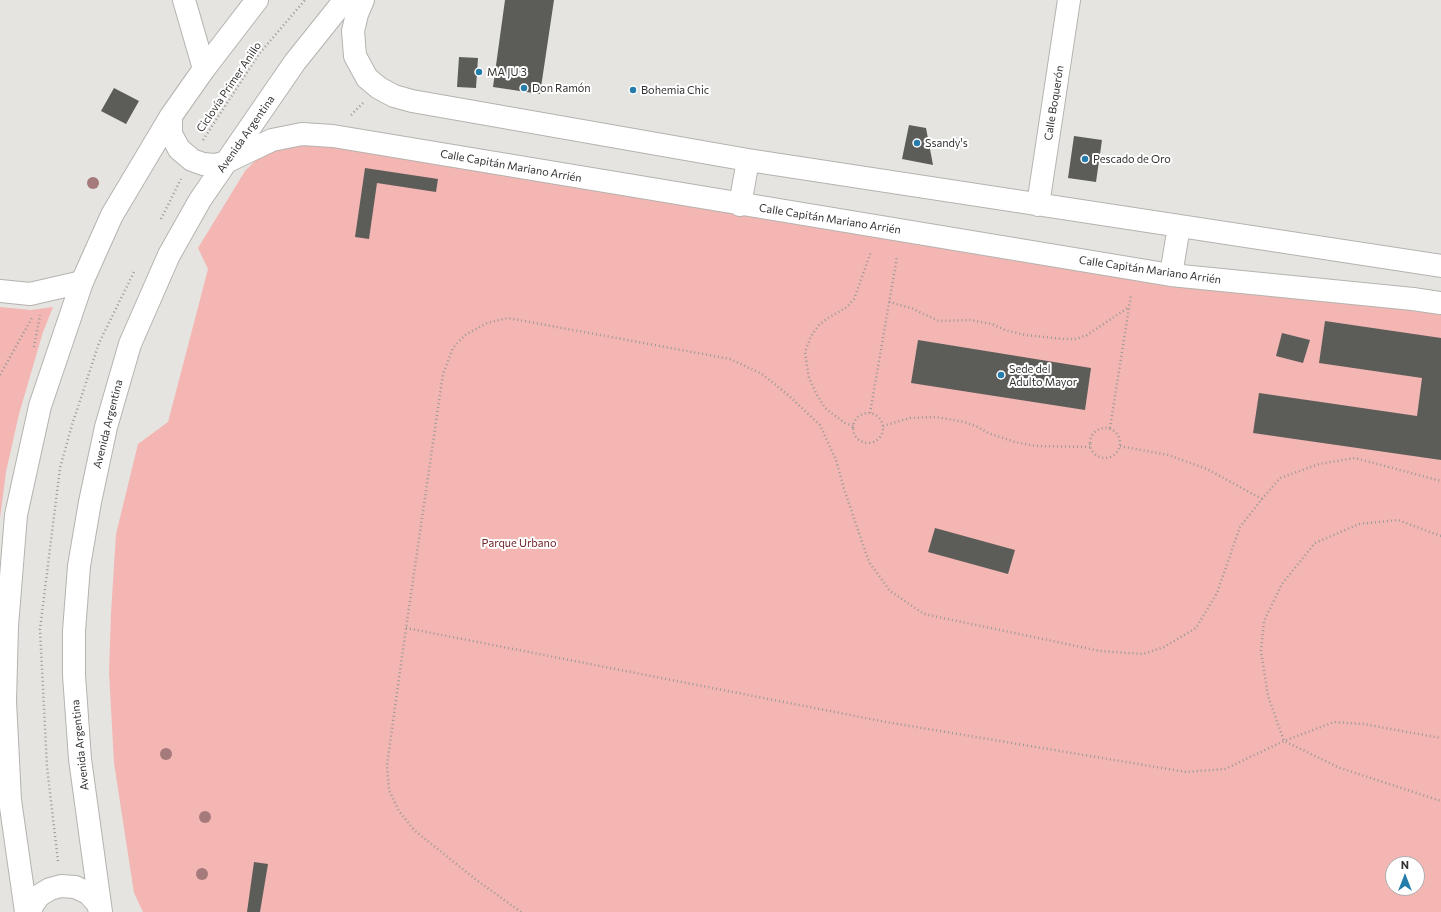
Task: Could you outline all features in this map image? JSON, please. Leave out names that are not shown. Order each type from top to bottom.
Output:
[{"type":"street","points":[[184,0],[204,69]]},
{"type":"street","points":[[26,912],[5,793],[3,628],[16,516],[40,406],[82,282],[112,215],[171,116],[204,69],[257,0]]},
{"type":"street","name":"Avenida Argentina","points":[[101,912],[80,758],[74,675],[74,631],[79,566],[90,502],[106,427],[130,344],[169,255],[200,200],[295,62],[339,7],[348,0]]},
{"type":"street","points":[[363,0],[353,31],[355,56],[367,78],[379,88],[394,96],[412,101],[748,160],[1441,266]]},
{"type":"street","name":"Calle Boquerón","points":[[1038,205],[1069,0]]},
{"type":"street","points":[[171,116],[172,134],[179,149],[192,160],[203,164],[215,165],[226,162]]},
{"type":"street","name":"Calle Capitán Mariano Arrién","points":[[226,162],[272,140],[302,134],[333,136],[740,205],[1172,275],[1441,303]]},
{"type":"street","points":[[740,205],[748,160]]},
{"type":"street","points":[[1172,275],[1178,226]]},
{"type":"street","points":[[0,291],[30,294],[82,282]]},
{"type":"street","points":[[30,912],[33,904],[40,895],[50,889],[61,886],[75,887],[88,893],[98,904],[101,912]]},
{"type":"path","name":"Ciclovía Primer Anillo","points":[[203,141],[259,54],[305,0]]},
{"type":"path","points":[[853,426],[845,423],[825,408],[816,395],[809,378],[805,352],[811,336],[819,325],[847,307],[854,299],[871,252]]},
{"type":"path","points":[[870,413],[897,257]]},
{"type":"path","points":[[1110,428],[1131,295]]},
{"type":"path","points":[[889,302],[911,308],[939,321],[970,320],[992,324],[1005,330],[1025,335],[1064,339],[1076,339],[1087,335],[1129,308]]},
{"type":"path","points":[[0,375],[34,315]]},
{"type":"path","points":[[521,912],[475,880],[414,830],[399,811],[389,790],[387,766],[443,374],[453,348],[465,335],[487,323],[508,318],[730,359],[762,374],[788,394],[820,425],[836,460],[844,489],[869,562],[890,591],[924,614],[1100,651],[1143,654],[1164,647],[1196,628],[1217,592],[1240,527],[1280,478],[1319,464],[1355,458],[1441,481]]},
{"type":"path","points":[[867,413],[878,416],[883,426],[880,438],[873,442],[866,443],[856,437],[853,426],[854,422],[859,416],[867,413]]},
{"type":"path","points":[[883,426],[910,418],[936,417],[964,422],[976,426],[988,433],[1015,442],[1036,446],[1091,446]]},
{"type":"path","points":[[1101,428],[1110,428],[1117,433],[1120,446],[1116,454],[1104,458],[1096,454],[1091,446],[1091,438],[1093,434],[1101,428]]},
{"type":"path","points":[[1120,446],[1168,455],[1207,469],[1262,499]]},
{"type":"path","points":[[1441,536],[1398,520],[1359,524],[1315,543],[1282,584],[1264,621],[1261,651],[1268,696],[1284,741],[1340,768],[1441,801]]},
{"type":"path","points":[[406,628],[886,722],[1186,772],[1225,769],[1284,741],[1334,722],[1363,724],[1441,738]]},
{"type":"green space","name":"Parque Urbano","points":[[296,137],[1441,308],[1441,912],[143,912],[134,893],[114,763],[109,672],[116,534],[138,444],[168,422],[208,269],[198,248],[245,171],[266,150]]},
{"type":"green space","points":[[0,307],[31,310],[53,307],[43,332],[19,414],[6,472],[0,518]]},
{"type":"building","points":[[505,0],[554,0],[540,94],[493,87]]},
{"type":"building","points":[[459,57],[478,58],[476,88],[457,87]]},
{"type":"building","points":[[114,88],[139,101],[126,124],[101,111]]},
{"type":"building","name":"Ssandy's","points":[[909,125],[926,128],[933,165],[902,159]]},
{"type":"building","name":"Pescado de Oro","points":[[1074,136],[1102,140],[1096,182],[1068,178]]},
{"type":"building","points":[[365,168],[438,179],[436,192],[377,183],[369,239],[355,237]]},
{"type":"building","points":[[1325,321],[1441,338],[1441,460],[1253,433],[1259,393],[1417,416],[1422,378],[1319,363]]},
{"type":"building","points":[[1282,333],[1310,340],[1303,363],[1276,356]]},
{"type":"building","name":"Sede del Adulto Mayor","points":[[918,340],[1091,368],[1085,410],[911,383]]},
{"type":"building","points":[[935,528],[1015,550],[1008,574],[928,552]]},
{"type":"building","points":[[254,862],[268,864],[260,912],[247,912]]},
{"type":"place","name":"MA JU 3","points":[[479,72]]},
{"type":"place","name":"Don Ramón","points":[[524,88]]},
{"type":"place","name":"Bohemia Chic","points":[[633,90]]},
{"type":"place","name":"Ssandy's","points":[[917,143]]},
{"type":"place","name":"Pescado de Oro","points":[[1085,159]]},
{"type":"place","name":"Sede del Adulto Mayor","points":[[1001,375]]}]
